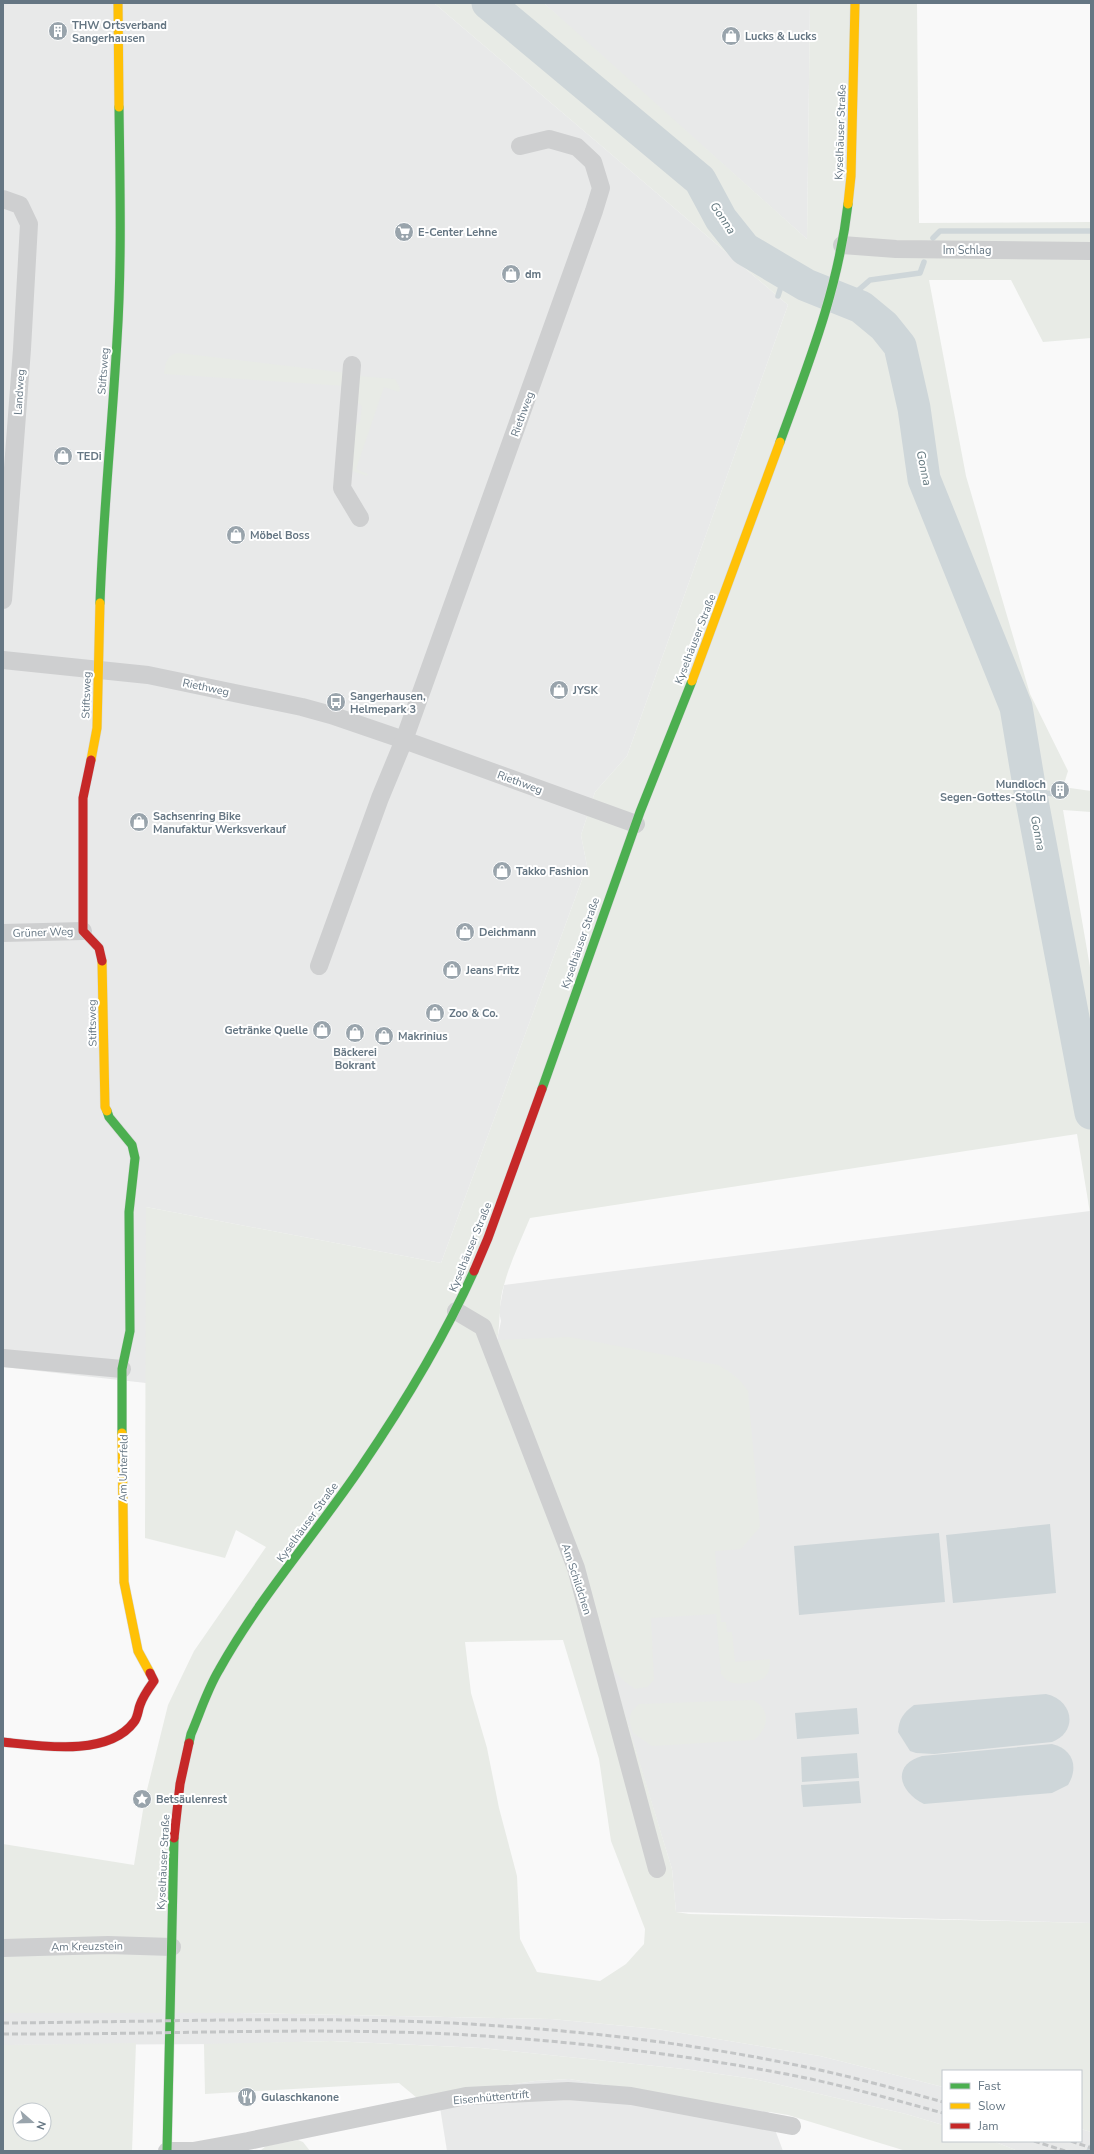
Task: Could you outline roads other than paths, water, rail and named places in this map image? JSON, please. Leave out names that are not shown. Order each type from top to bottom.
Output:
[{"type":"main road","name":"Stiftsweg","points":[[118,3],[120,240],[118,309],[102,538],[97,728],[83,798],[83,931],[99,948],[103,964],[105,1106],[109,1117],[132,1146],[135,1158],[129,1212],[130,1331],[122,1369]]},
{"type":"main road","name":"Kyselhäuser Straße","points":[[167,2151],[174,1834],[180,1784],[191,1734],[218,1671],[243,1631],[361,1468],[428,1363],[456,1311],[490,1231],[567,1022],[591,946],[636,824],[703,652],[822,328],[841,253],[850,176],[855,3]]},
{"type":"main road","name":"Am Unterfeld","points":[[3,1742],[54,1746],[92,1745],[115,1739],[134,1723],[142,1701],[154,1681],[138,1651],[124,1582],[122,1536],[122,1369]]},
{"type":"street","name":"Riethweg","points":[[319,966],[377,805],[404,740],[601,188],[593,162],[577,147],[549,139],[520,146]]},
{"type":"street","name":"Landweg","points":[[3,199],[20,205],[29,224],[22,349],[3,600]]},
{"type":"street","name":"Im Schlag","points":[[841,253],[911,250],[1091,251]]},
{"type":"street","points":[[352,365],[342,488],[360,518]]},
{"type":"street","name":"Riethweg","points":[[3,660],[148,675],[331,714],[636,824]]},
{"type":"street","name":"Grüner Weg","points":[[3,933],[83,931]]},
{"type":"street","name":"Am Schildchen","points":[[456,1311],[483,1327],[576,1568],[657,1869]]},
{"type":"street","points":[[3,1358],[122,1369]]},
{"type":"street","name":"Am Kreuzstein","points":[[3,1948],[108,1945],[172,1947]]},
{"type":"street","name":"Eisenhüttentrift","points":[[167,2151],[193,2151],[466,2096],[560,2092],[631,2096],[792,2126]]},
{"type":"waterway","name":"Gonna","points":[[488,3],[700,180],[721,219],[745,249],[806,285],[861,307],[884,326],[900,346],[914,408],[924,479],[1016,707],[1029,785],[1091,1113]]},
{"type":"waterway","points":[[933,238],[940,231],[1091,231]]},
{"type":"waterway","points":[[846,301],[870,280],[920,273],[924,262]]},
{"type":"waterway","points":[[778,296],[785,274]]},
{"type":"waterway","points":[[1030,792],[1058,794]]},
{"type":"waterway","name":"Gonna","points":[[1089,2151],[1091,2147]]},
{"type":"railway","points":[[3,2023],[339,2020],[451,2023],[536,2029],[621,2037],[749,2056],[829,2072],[942,2102]]},
{"type":"railway","points":[[3,2034],[339,2031],[451,2034],[535,2040],[619,2048],[744,2066],[826,2082],[942,2113]]},
{"type":"railway","points":[[1037,2142],[1065,2151]]},
{"type":"railway","points":[[1074,2142],[1091,2148]]},
{"type":"place","name":"THW Ortsverband Sangerhausen","points":[[58,31]]},
{"type":"place","name":"Lucks & Lucks","points":[[731,36]]},
{"type":"place","name":"E-Center Lehne","points":[[404,232]]},
{"type":"place","name":"dm","points":[[511,274]]},
{"type":"place","name":"TEDi","points":[[63,456]]},
{"type":"place","name":"Möbel Boss","points":[[236,535]]},
{"type":"place","name":"JYSK","points":[[559,690]]},
{"type":"place","name":"Sangerhausen, Helmepark 3","points":[[336,702]]},
{"type":"place","name":"Mundloch Segen-Gottes-Stolln","points":[[1060,790]]},
{"type":"place","name":"Sachsenring Bike Manufaktur Werksverkauf","points":[[139,822]]},
{"type":"place","name":"Takko Fashion","points":[[502,871]]},
{"type":"place","name":"Deichmann","points":[[465,932]]},
{"type":"place","name":"Jeans Fritz","points":[[452,970]]},
{"type":"place","name":"Zoo & Co.","points":[[435,1013]]},
{"type":"place","name":"Getränke Quelle","points":[[322,1030]]},
{"type":"place","name":"Bäckerei Bokrant","points":[[355,1033]]},
{"type":"place","name":"Makrinius","points":[[384,1036]]},
{"type":"place","name":"Betsäulenrest","points":[[142,1799]]},
{"type":"place","name":"Gulaschkanone","points":[[247,2097]]}]
